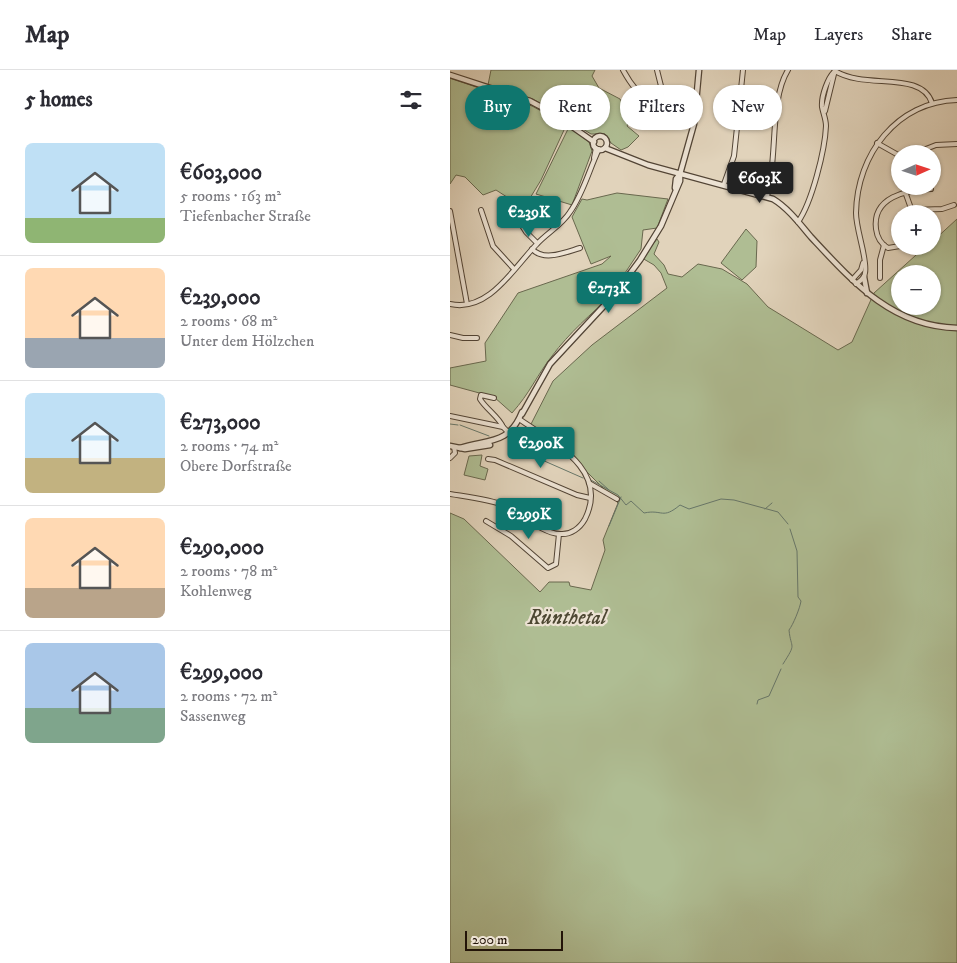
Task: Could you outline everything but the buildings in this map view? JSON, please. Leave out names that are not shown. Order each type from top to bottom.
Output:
[{"type":"street","points":[[623,70],[631,85]]},
{"type":"street","points":[[657,70],[661,85]]},
{"type":"street","points":[[698,85],[699,70]]},
{"type":"street","points":[[724,184],[734,156],[743,70]]},
{"type":"street","points":[[767,196],[773,173],[778,101],[784,76],[788,70]]},
{"type":"street","points":[[798,222],[807,205],[819,166],[826,125],[824,113],[835,70],[854,76],[890,76]]},
{"type":"street","points":[[450,75],[530,101],[594,140],[598,149],[569,214],[537,243],[489,296],[467,304],[450,304]]},
{"type":"street","points":[[924,84],[932,103]]},
{"type":"street","points":[[867,294],[864,277],[866,270],[856,223],[857,197],[864,171],[877,143],[891,126],[902,118],[932,103],[957,100]]},
{"type":"street","points":[[450,458],[455,453],[453,447],[477,449],[489,446],[508,432],[520,417],[557,356],[614,295],[630,274],[661,226],[674,192],[676,179],[680,174],[692,130]]},
{"type":"street","points":[[594,140],[603,137],[606,146],[648,166],[724,184],[767,196],[779,202],[867,294],[904,317],[926,324],[957,328]]},
{"type":"street","points":[[877,143],[891,151]]},
{"type":"street","points":[[936,145],[957,144]]},
{"type":"street","points":[[598,149],[606,146]]},
{"type":"street","points":[[880,278],[880,260],[884,245],[876,228],[879,209],[895,195]]},
{"type":"street","points":[[941,209],[954,205]]},
{"type":"street","points":[[450,210],[467,304]]},
{"type":"street","points":[[481,210],[492,246],[514,269]]},
{"type":"street","points":[[519,221],[526,232],[537,243]]},
{"type":"street","points":[[884,245],[891,248]]},
{"type":"street","points":[[532,249],[535,253],[546,256],[580,248]]},
{"type":"street","points":[[852,280],[861,270],[864,261]]},
{"type":"street","points":[[856,284],[864,277]]},
{"type":"street","points":[[450,334],[463,338],[477,338]]},
{"type":"street","points":[[494,398],[485,394],[481,395],[480,399],[486,409],[501,422],[508,432]]},
{"type":"street","points":[[450,416],[503,427]]},
{"type":"street","points":[[450,494],[497,503],[559,534],[574,531],[581,526],[588,510],[590,498],[589,483],[582,468],[573,456],[520,417]]},
{"type":"street","points":[[488,459],[495,460],[576,495],[590,498]]},
{"type":"street","points":[[589,483],[617,499]]},
{"type":"street","points":[[486,521],[511,536],[548,568],[556,564],[559,534]]},
{"type":"green space","points":[[491,70],[595,70],[592,76],[597,85],[540,85],[540,103],[530,98],[530,85],[488,85]]},
{"type":"green space","points":[[450,78],[470,85],[465,85],[465,130],[530,130],[530,105],[540,110],[540,130],[564,130],[541,180],[524,208],[496,190],[483,195],[465,177],[456,175],[450,184]]},
{"type":"green space","points":[[610,94],[620,99],[620,130],[632,130],[639,136],[628,147],[621,150],[611,143],[605,134],[591,134],[584,130],[610,130]]},
{"type":"green space","points":[[568,130],[573,130],[589,142],[592,151],[572,205],[536,194]]},
{"type":"green space","points":[[617,193],[668,199],[657,228],[643,230],[641,249],[617,285],[597,290],[609,291],[612,295],[566,339],[512,413],[494,397],[450,385],[450,368],[486,361],[485,343],[518,293],[602,264],[611,256],[591,264],[572,217],[582,199],[587,200]]},
{"type":"green space","name":"Rünthetal","points":[[957,219],[957,963],[450,963],[450,513],[464,519],[540,592],[549,582],[569,582],[570,586],[591,590],[605,550],[603,540],[618,503],[578,463],[529,428],[553,381],[592,345],[667,288],[661,273],[654,265],[642,258],[657,239],[659,242],[654,254],[664,265],[668,274],[682,277],[698,264],[722,269],[747,284],[768,307],[838,350],[852,342],[874,293],[891,278],[891,315],[941,315],[941,265],[905,265],[916,255],[941,255],[941,234]]},
{"type":"green space","points":[[746,229],[757,241],[756,267],[742,280],[721,263]]},
{"type":"green space","points":[[482,455],[480,466],[488,469],[485,480],[464,475],[469,456]]},
{"type":"waterway","points":[[450,424],[458,425]]},
{"type":"waterway","points":[[460,425],[489,436]]},
{"type":"waterway","points":[[522,448],[533,456],[583,478]]},
{"type":"waterway","points":[[589,479],[618,495],[626,505],[631,501],[644,513],[666,513],[680,505],[689,509],[721,499],[734,500],[778,512],[788,524]]},
{"type":"waterway","points":[[599,481],[609,490]]},
{"type":"waterway","points":[[609,526],[621,497]]},
{"type":"waterway","points":[[765,509],[772,503]]},
{"type":"waterway","points":[[783,664],[792,649],[789,630],[801,601],[798,597],[797,551],[790,529]]},
{"type":"waterway","points":[[757,704],[758,700],[769,696],[781,669]]}]
